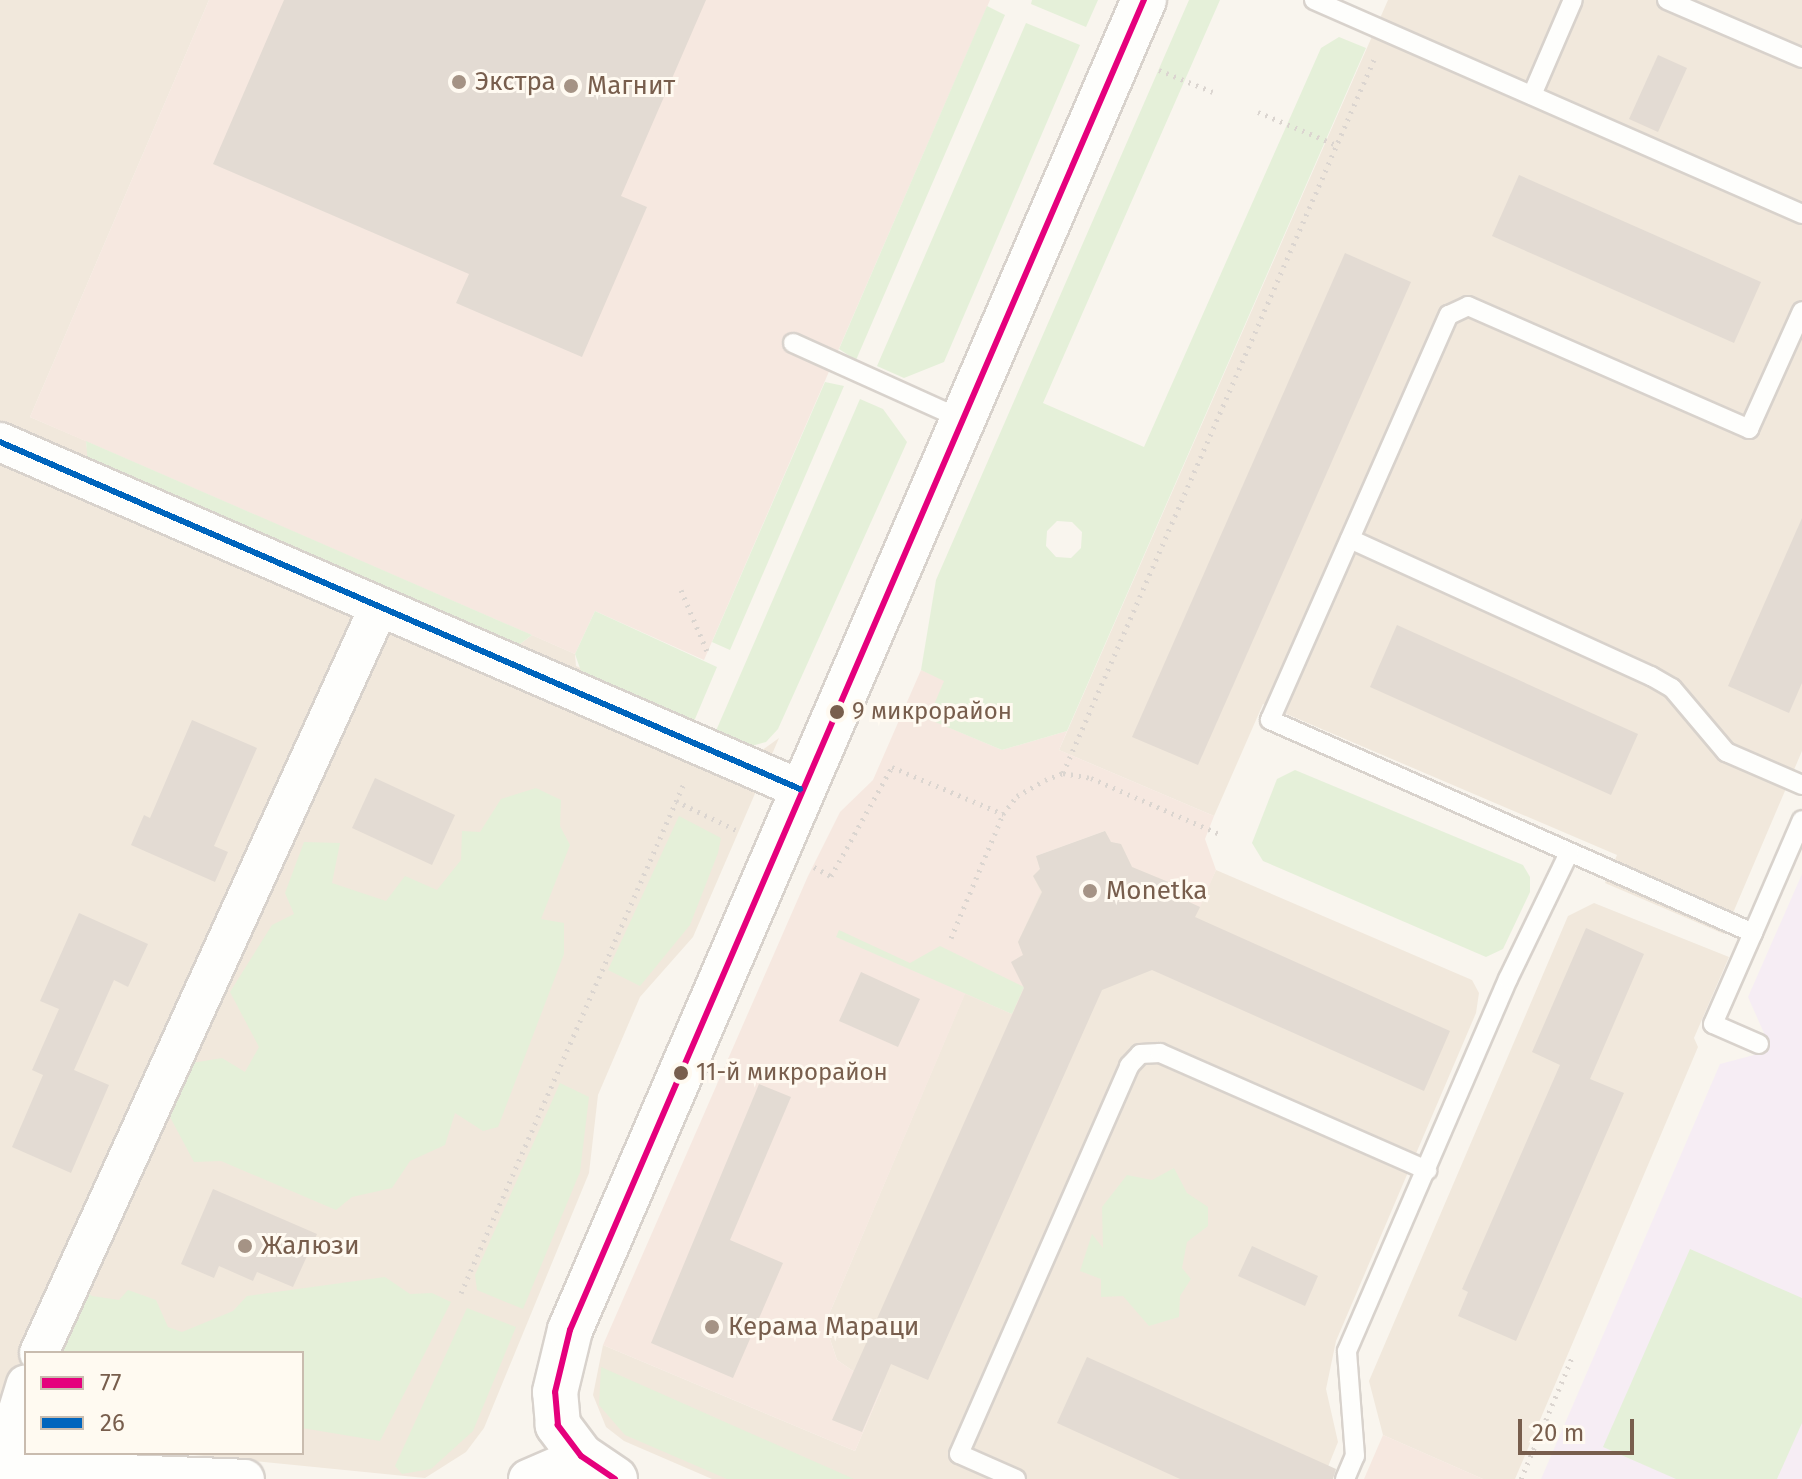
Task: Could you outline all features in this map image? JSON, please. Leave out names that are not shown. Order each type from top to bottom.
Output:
[{"type":"main road","points":[[598,1468],[558,1425],[555,1392],[563,1349],[800,789],[1144,0]]},
{"type":"street","points":[[0,442],[800,789]]},
{"type":"street","points":[[40,1351],[379,607]]},
{"type":"street","points":[[24,1390],[8,1469],[77,1476],[245,1479]]},
{"type":"street","points":[[528,1479],[598,1468]]},
{"type":"lane","points":[[1314,0],[1802,214]]},
{"type":"lane","points":[[1532,95],[1573,0]]},
{"type":"lane","points":[[1667,0],[1802,58]]},
{"type":"lane","points":[[1753,933],[1270,720],[1449,315],[1468,306],[1749,429],[1802,311]]},
{"type":"lane","points":[[793,343],[961,419]]},
{"type":"lane","points":[[1350,539],[1651,676],[1672,688],[1726,752],[1802,785]]},
{"type":"lane","points":[[1759,1044],[1713,1024],[1802,820]]},
{"type":"lane","points":[[1345,1479],[1355,1456],[1347,1351],[1508,979],[1569,853]]},
{"type":"lane","points":[[1016,1479],[959,1454],[1129,1066],[1140,1054],[1160,1053],[1427,1170]]},
{"type":"path","points":[[1063,773],[1386,32]]},
{"type":"path","points":[[1159,70],[1213,92]]},
{"type":"path","points":[[1258,112],[1337,145]]},
{"type":"path","points":[[681,590],[707,651]]},
{"type":"path","points":[[813,867],[831,876],[892,767],[1003,814]]},
{"type":"path","points":[[951,938],[1003,814],[1017,796],[1063,773],[1091,778],[1220,834]]},
{"type":"path","points":[[461,1293],[686,777]]},
{"type":"path","points":[[676,801],[738,831]]},
{"type":"path","points":[[1521,1479],[1573,1355]]},
{"type":"shaded area","points":[[0,0],[209,0],[30,417],[86,441],[89,465],[512,650],[532,635],[575,654],[576,666],[757,754],[779,738],[693,937],[640,997],[598,1095],[589,1173],[484,1428],[466,1452],[425,1478],[194,1455],[304,1455],[304,1351],[24,1351],[24,1443],[0,1444]]},
{"type":"shaded area","points":[[209,0],[990,0],[704,660],[595,611],[575,654],[30,417]]},
{"type":"shaded area","points":[[1388,0],[1802,0],[1802,751],[1724,934],[1605,883],[1617,855],[1263,704],[1214,816],[1059,750]]},
{"type":"shaded area","points":[[921,670],[945,680],[929,719],[1002,750],[1067,731],[1059,750],[1214,816],[1205,839],[1216,870],[1200,907],[1181,898],[1178,886],[1132,867],[1121,844],[1111,842],[1105,831],[1036,856],[1040,869],[1033,876],[1041,892],[1018,942],[1023,955],[1011,962],[1024,987],[1012,1014],[965,994],[825,1324],[837,1360],[881,1390],[855,1451],[603,1345],[808,876],[840,812],[873,780]]},
{"type":"shaded area","points":[[1105,831],[1199,906],[1216,870],[1472,980],[1479,993],[1476,1013],[1336,1341],[1326,1389],[1338,1442],[1323,1479],[712,1479],[624,1441],[606,1427],[593,1395],[603,1345],[855,1451],[881,1390],[837,1360],[825,1324],[965,993],[1012,1014],[1011,962],[1036,856]]},
{"type":"shaded area","points":[[1802,874],[1802,1479],[1541,1479],[1720,1064],[1754,1055],[1764,1033],[1748,997]]},
{"type":"shaded area","points":[[1594,903],[1729,957],[1694,1038],[1698,1047],[1515,1479],[1483,1479],[1383,1435],[1369,1381],[1568,916]]},
{"type":"shaded area","points":[[1383,1435],[1483,1479],[1364,1479]]},
{"type":"green space","points":[[1032,0],[1098,0],[1086,27],[1031,4]]},
{"type":"green space","points":[[1189,0],[1220,0],[1043,403],[1144,447],[1321,48],[1339,37],[1366,48],[1067,731],[1002,750],[928,719],[944,681],[921,670],[936,580]],"holes":[[[1057,521],[1072,522],[1082,532],[1081,548],[1071,558],[1056,557],[1046,546],[1047,531]]]},
{"type":"green space","points":[[987,6],[1005,15],[856,360],[839,349]]},
{"type":"green space","points":[[1026,23],[1080,45],[944,362],[904,378],[877,366]]},
{"type":"green space","points":[[825,382],[844,386],[730,650],[712,642]]},
{"type":"green space","points":[[860,399],[883,409],[907,442],[778,729],[766,742],[748,747],[715,733]]},
{"type":"green space","points":[[86,441],[532,635],[512,650],[88,465]]},
{"type":"green space","points":[[595,611],[717,667],[692,726],[583,677],[575,654]]},
{"type":"green space","points":[[1295,770],[1523,865],[1530,877],[1530,892],[1503,949],[1486,957],[1263,861],[1252,843],[1277,779]]},
{"type":"green space","points":[[536,788],[561,800],[560,826],[570,845],[541,919],[564,923],[564,954],[498,1127],[483,1131],[455,1113],[445,1145],[410,1161],[392,1188],[352,1197],[336,1210],[221,1161],[194,1162],[170,1117],[192,1063],[222,1058],[245,1072],[259,1047],[230,992],[272,925],[294,914],[285,893],[304,842],[340,843],[332,883],[386,901],[405,876],[437,890],[461,860],[462,831],[480,832],[501,799]]},
{"type":"green space","points":[[679,816],[721,838],[718,853],[690,925],[640,986],[608,970]]},
{"type":"green space","points":[[839,930],[910,963],[940,946],[1024,987],[1012,1014],[836,937]]},
{"type":"green space","points":[[560,1083],[589,1097],[580,1172],[523,1309],[477,1290],[475,1275]]},
{"type":"green space","points":[[1174,1168],[1187,1193],[1208,1207],[1208,1226],[1187,1242],[1182,1268],[1191,1279],[1180,1296],[1179,1317],[1149,1326],[1123,1296],[1101,1297],[1101,1279],[1080,1271],[1092,1234],[1103,1248],[1102,1207],[1127,1175],[1152,1180]]},
{"type":"green space","points":[[1690,1249],[1802,1298],[1802,1423],[1777,1479],[1676,1479],[1603,1447]]},
{"type":"green space","points":[[385,1277],[410,1294],[432,1293],[451,1302],[380,1441],[304,1428],[304,1351],[58,1351],[81,1287],[92,1296],[119,1300],[128,1290],[156,1300],[168,1327],[182,1332],[233,1311],[247,1296]]},
{"type":"green space","points":[[467,1308],[516,1327],[473,1431],[431,1469],[402,1474],[395,1466]]},
{"type":"green space","points":[[601,1367],[854,1479],[727,1479],[625,1435],[599,1405]]},
{"type":"building","name":"Экстра","points":[[284,0],[706,0],[621,196],[647,207],[582,357],[456,303],[469,274],[213,164]]},
{"type":"building","points":[[1658,55],[1687,68],[1658,132],[1629,119]]},
{"type":"building","points":[[1519,175],[1761,282],[1734,343],[1492,236]]},
{"type":"building","points":[[1345,253],[1411,282],[1198,765],[1132,737]]},
{"type":"building","points":[[1802,518],[1802,683],[1789,713],[1728,686]]},
{"type":"building","points":[[1397,625],[1638,734],[1611,795],[1370,687]]},
{"type":"building","points":[[192,720],[257,748],[214,846],[228,852],[215,882],[131,845],[144,815],[150,818]]},
{"type":"building","points":[[375,778],[455,815],[432,865],[352,828]]},
{"type":"building","points":[[1105,831],[1111,842],[1121,844],[1132,867],[1178,886],[1180,898],[1200,907],[1195,917],[1450,1031],[1424,1091],[1152,970],[1102,990],[928,1380],[891,1364],[862,1432],[832,1420],[1024,988],[1011,962],[1023,955],[1018,942],[1042,892],[1033,876],[1040,869],[1036,856]]},
{"type":"building","points":[[79,913],[148,944],[128,987],[114,980],[74,1070],[109,1085],[71,1173],[12,1147],[43,1075],[32,1070],[59,1009],[40,1001]]},
{"type":"building","points":[[1586,928],[1644,954],[1590,1079],[1624,1093],[1516,1341],[1458,1316],[1468,1292],[1462,1289],[1560,1065],[1532,1052]]},
{"type":"building","points":[[861,972],[920,999],[898,1047],[839,1021]]},
{"type":"building","points":[[759,1084],[791,1097],[730,1240],[783,1263],[733,1378],[651,1343]]},
{"type":"building","points":[[213,1189],[317,1234],[293,1287],[257,1272],[253,1281],[219,1266],[214,1278],[181,1264]]},
{"type":"building","points":[[1252,1246],[1318,1276],[1305,1306],[1238,1276]]},
{"type":"building","points":[[1087,1357],[1336,1469],[1333,1479],[1180,1479],[1057,1423]]},
{"type":"transit line","name":"77","points":[[615,1479],[581,1456],[558,1425],[555,1392],[570,1330],[1144,0]]},
{"type":"transit line","name":"26","points":[[0,442],[800,789]]},
{"type":"place","name":"Экстра","points":[[459,82]]},
{"type":"place","name":"Магнит","points":[[571,86]]},
{"type":"place","name":"9 микрорайон","points":[[837,712]]},
{"type":"place","name":"Monetka","points":[[1090,891]]},
{"type":"place","name":"11-й микрорайон","points":[[681,1073]]},
{"type":"place","name":"Жалюзи","points":[[245,1246]]},
{"type":"place","name":"Керама Мараци","points":[[712,1327]]}]
